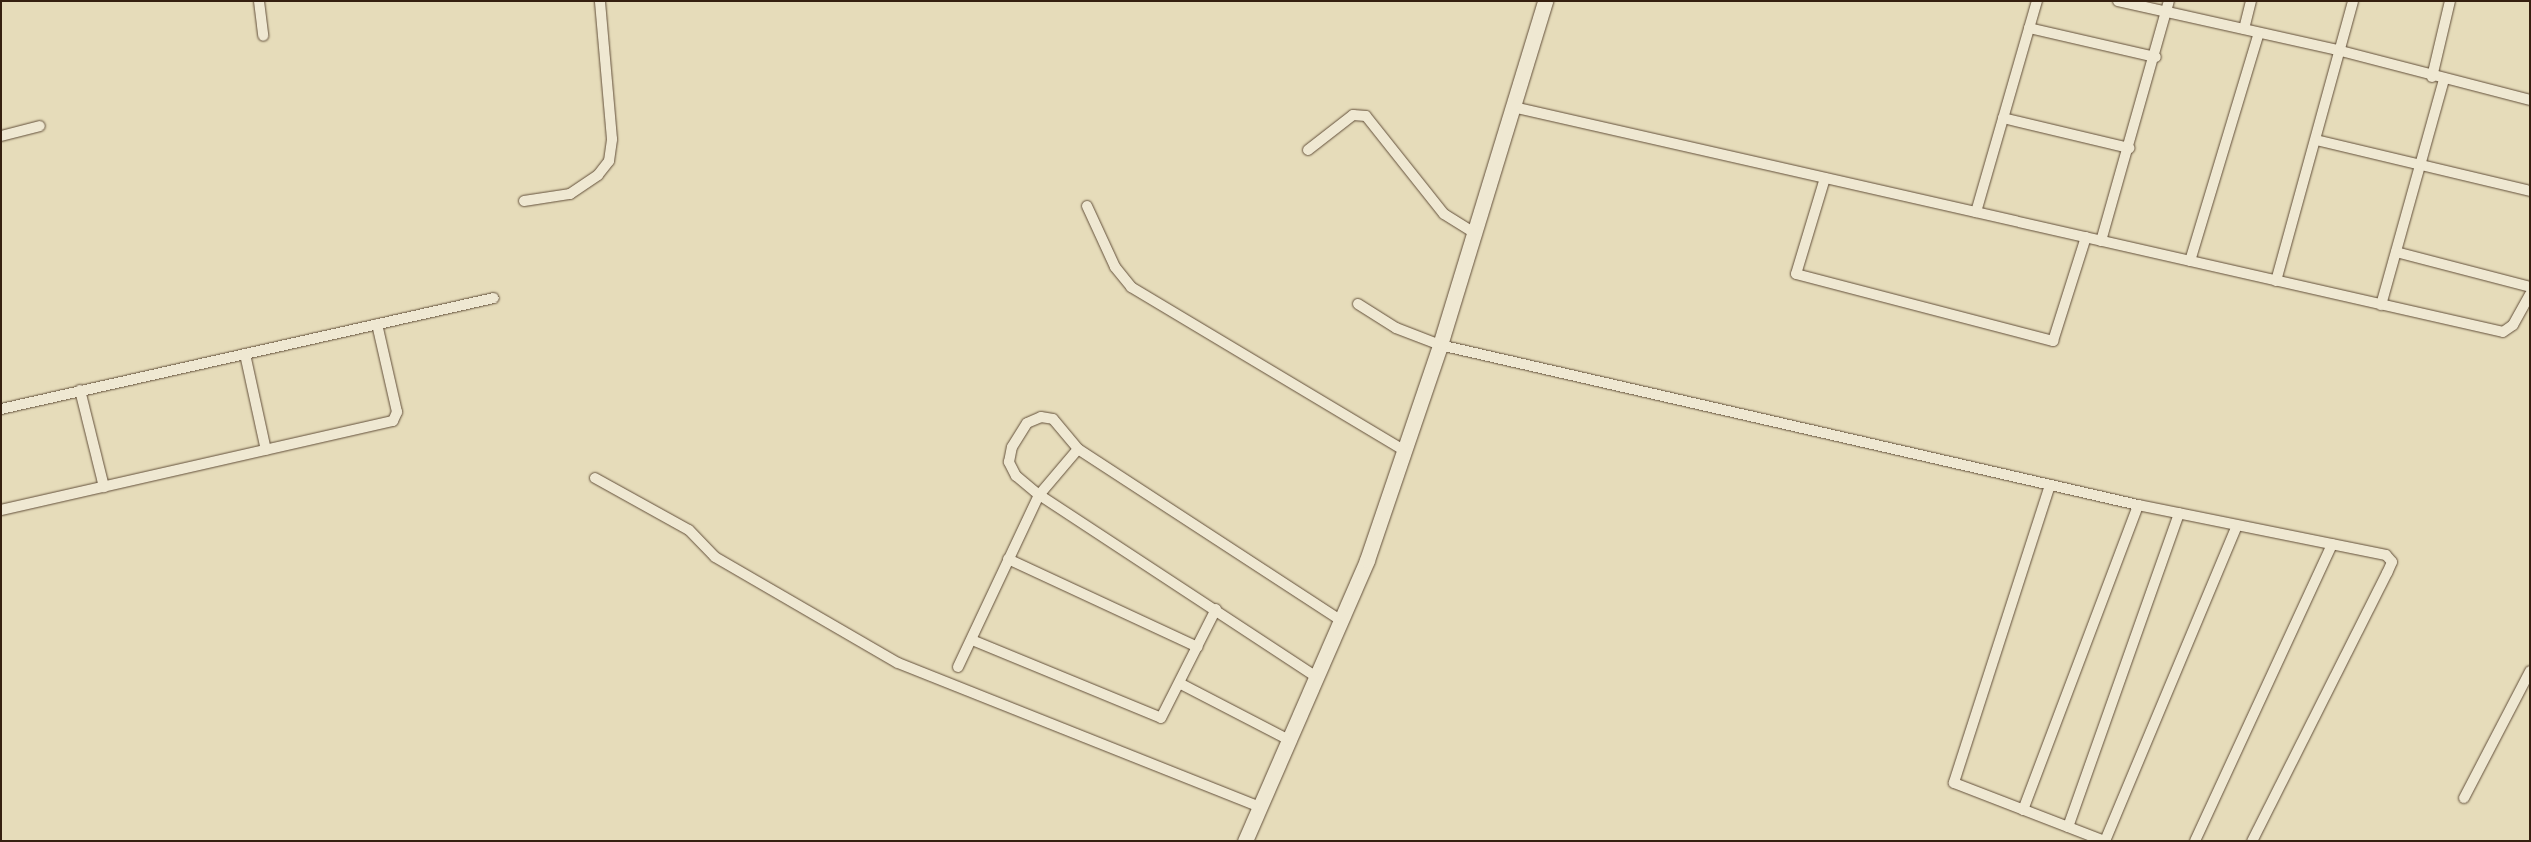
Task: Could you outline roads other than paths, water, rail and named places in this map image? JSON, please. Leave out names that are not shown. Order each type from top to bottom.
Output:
[{"type":"main road","points":[[1246,841],[1258,807],[1343,622],[1405,451],[1440,345],[1546,1]]},
{"type":"street","points":[[259,1],[264,36]]},
{"type":"street","points":[[524,201],[570,194],[598,175],[608,161],[612,139],[600,1]]},
{"type":"street","points":[[1976,212],[2037,1]]},
{"type":"street","points":[[2118,1],[2342,51],[2432,77],[2530,100]]},
{"type":"street","points":[[2101,241],[2156,57],[2169,1]]},
{"type":"street","points":[[2244,29],[2251,1]]},
{"type":"street","points":[[2276,281],[2342,51],[2353,1]]},
{"type":"street","points":[[2432,77],[2450,1]]},
{"type":"street","points":[[2030,28],[2156,57]]},
{"type":"street","points":[[2190,261],[2259,33]]},
{"type":"street","points":[[2381,304],[2422,166],[2444,80]]},
{"type":"street","points":[[1513,107],[2503,332],[2513,325],[2530,294]]},
{"type":"street","points":[[1308,150],[1353,115],[1366,116],[1444,214],[1474,233]]},
{"type":"street","points":[[2003,118],[2129,148]]},
{"type":"street","points":[[1,136],[40,126]]},
{"type":"street","points":[[2316,140],[2530,191]]},
{"type":"street","points":[[1825,178],[1796,274],[2053,341],[2086,237]]},
{"type":"street","points":[[1087,206],[1115,267],[1131,287],[1405,451]]},
{"type":"street","points":[[2396,252],[2530,287]]},
{"type":"street","points":[[1,409],[494,298]]},
{"type":"street","points":[[1358,304],[1396,328],[1440,345],[2138,505],[2386,555],[2392,562],[2252,841]]},
{"type":"street","points":[[1,510],[104,488],[395,419],[378,324]]},
{"type":"street","points":[[245,354],[266,450]]},
{"type":"street","points":[[80,390],[104,488]]},
{"type":"street","points":[[1318,678],[1216,609],[1039,495],[1016,476],[1009,462],[1012,447],[1028,423],[1041,417],[1053,419],[1078,449],[1343,622]]},
{"type":"street","points":[[958,667],[1039,495],[1078,449]]},
{"type":"street","points":[[595,478],[689,530],[715,557],[898,663],[1258,807]]},
{"type":"street","points":[[2050,484],[1954,779],[1955,786],[2104,841],[2237,525]]},
{"type":"street","points":[[2023,810],[2138,505]]},
{"type":"street","points":[[2068,827],[2179,513]]},
{"type":"street","points":[[2195,841],[2332,544]]},
{"type":"street","points":[[1008,559],[1198,648]]},
{"type":"street","points":[[972,640],[1161,718],[1181,684],[1216,609]]},
{"type":"street","points":[[2464,798],[2530,671]]},
{"type":"street","points":[[1181,684],[1289,740]]}]
